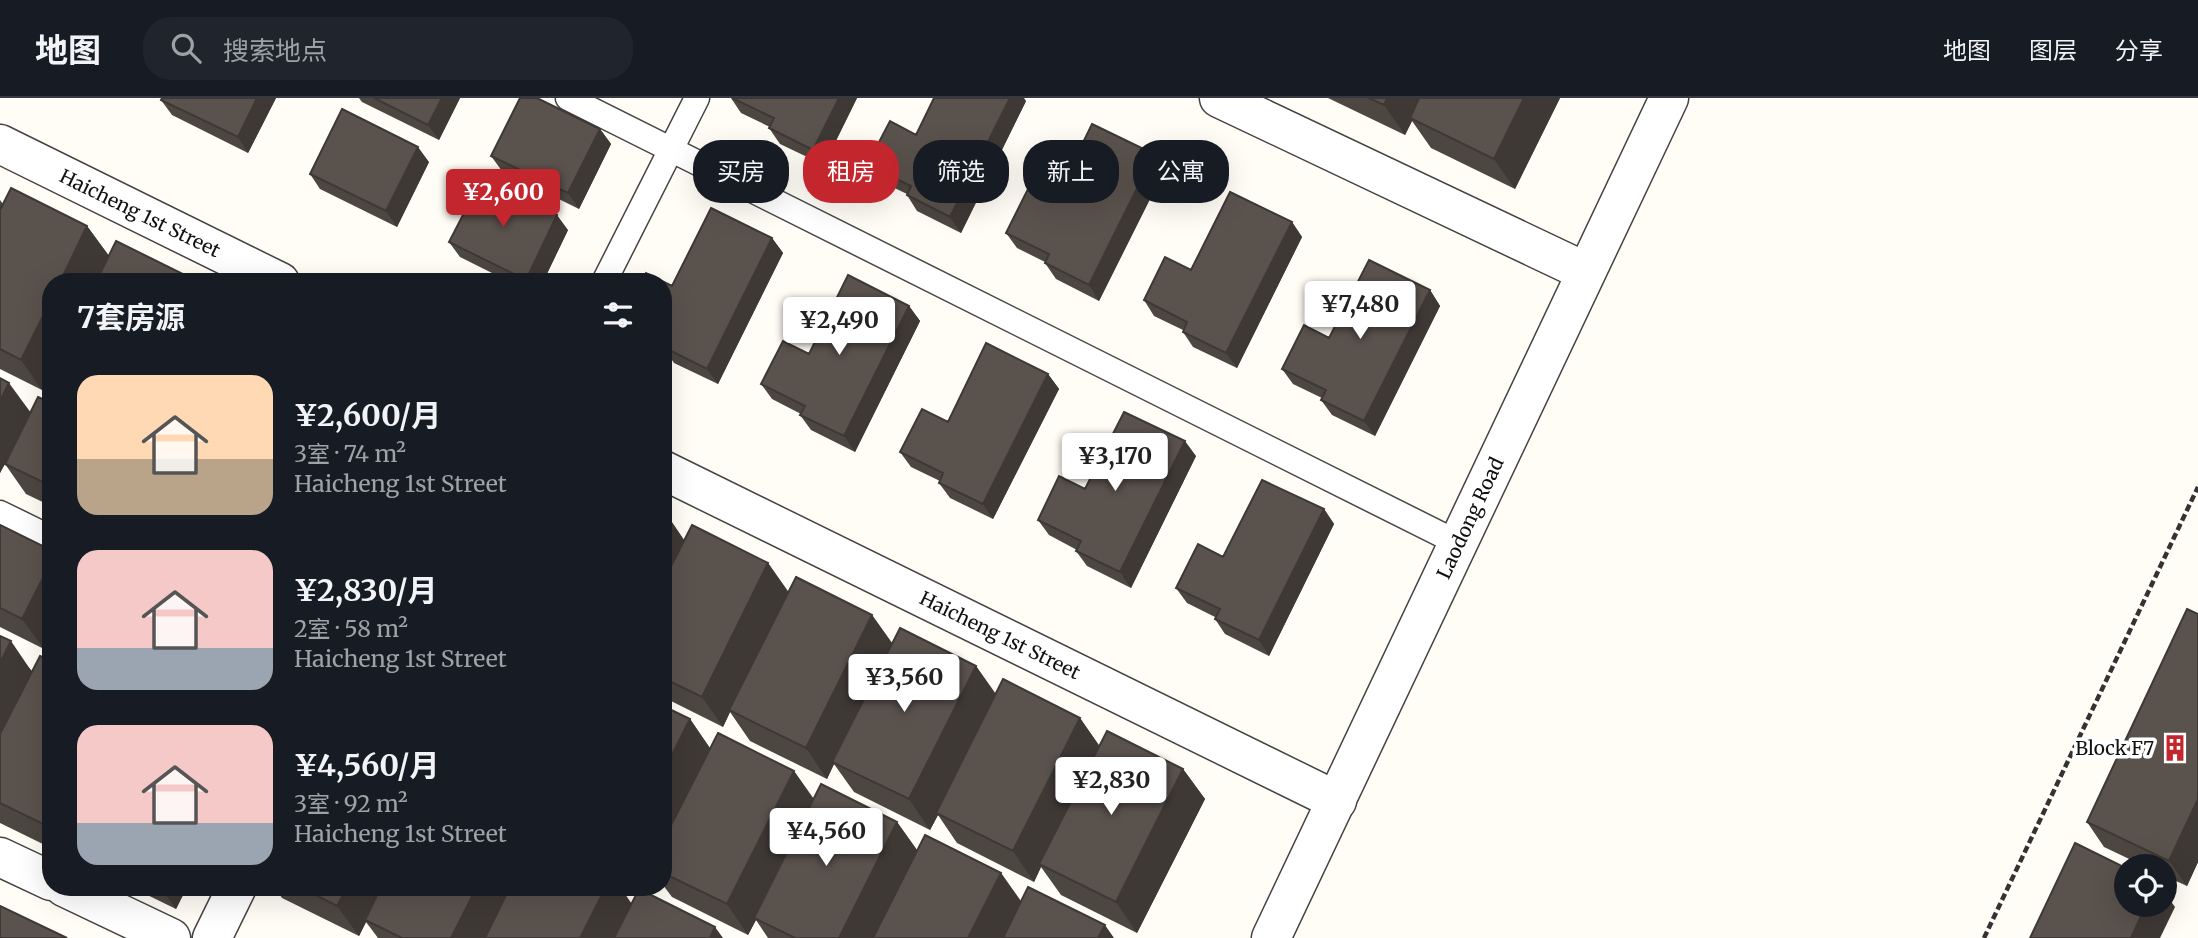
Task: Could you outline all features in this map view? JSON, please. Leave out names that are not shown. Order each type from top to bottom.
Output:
[{"type":"street","points":[[1219,98],[1586,272]]},
{"type":"street","name":"Laodong Road","points":[[1271,938],[1669,98]]},
{"type":"street","name":"Haicheng 1st Street","points":[[0,144],[262,273]]},
{"type":"street","name":"Haicheng 1st Street","points":[[672,474],[1336,801]]},
{"type":"street","points":[[0,857],[42,877]]},
{"type":"street","points":[[83,896],[171,938]]},
{"type":"street","points":[[212,938],[233,896]]},
{"type":"lane","points":[[568,98],[1458,543]]},
{"type":"lane","points":[[609,273],[697,98]]},
{"type":"lane","points":[[0,513],[42,534]]},
{"type":"path","points":[[1984,938],[2198,487]]},
{"type":"building","points":[[257,98],[238,137],[161,100]]},
{"type":"building","points":[[374,98],[442,98],[428,125]]},
{"type":"building","points":[[520,98],[537,98],[600,129],[568,193],[491,156]]},
{"type":"building","points":[[732,98],[839,98],[818,140],[803,140],[803,145],[769,128],[774,118]]},
{"type":"building","points":[[934,98],[1010,98],[989,140],[913,140],[913,198],[907,195],[911,186],[899,180],[899,140],[880,140],[890,121],[916,135]]},
{"type":"building","points":[[1369,98],[1387,98],[1384,105]]},
{"type":"building","points":[[1419,98],[1524,98],[1494,159],[1410,118]]},
{"type":"building","points":[[342,109],[418,147],[386,211],[310,174]]},
{"type":"building","points":[[1092,124],[1133,144],[1133,196],[1089,285],[1045,263],[1049,254],[1006,233],[1023,199],[1023,203],[1119,203],[1119,140],[1084,140]]},
{"type":"building","points":[[482,178],[557,215],[529,273],[512,273],[449,242]]},
{"type":"building","points":[[11,188],[87,226],[64,273],[42,273],[42,318],[21,360],[0,349],[0,210]]},
{"type":"building","points":[[1230,192],[1292,222],[1226,353],[1183,332],[1187,322],[1144,300],[1165,257],[1191,270],[1224,203],[1229,203]]},
{"type":"building","points":[[923,203],[957,203],[950,217]]},
{"type":"building","points":[[711,208],[772,238],[707,369],[672,352],[672,286]]},
{"type":"building","points":[[116,241],[181,273],[100,273]]},
{"type":"building","points":[[1369,260],[1430,290],[1364,421],[1321,400],[1326,390],[1282,369],[1304,325],[1329,338]]},
{"type":"building","points":[[848,275],[909,306],[844,436],[800,415],[805,406],[761,384],[783,341],[809,354]]},
{"type":"building","points":[[986,343],[1048,374],[983,504],[939,483],[943,473],[900,452],[922,409],[948,422]]},
{"type":"building","points":[[0,378],[9,383],[0,401]]},
{"type":"building","points":[[38,397],[42,399],[42,482],[5,464]]},
{"type":"building","points":[[1124,412],[1185,441],[1120,572],[1076,551],[1081,541],[1038,520],[1059,476],[1085,489]]},
{"type":"building","points":[[1262,480],[1324,509],[1259,640],[1215,619],[1220,609],[1176,588],[1198,544],[1223,557]]},
{"type":"building","points":[[0,525],[42,546],[42,580],[22,619],[0,608]]},
{"type":"building","points":[[692,525],[768,563],[702,697],[672,682],[672,564]]},
{"type":"building","points":[[796,577],[872,615],[806,748],[729,710]]},
{"type":"building","points":[[2187,609],[2198,614],[2198,799],[2172,854],[2154,854],[2087,822]]},
{"type":"building","points":[[900,628],[976,666],[909,799],[832,762]]},
{"type":"building","points":[[0,636],[11,641],[0,663]]},
{"type":"building","points":[[40,656],[42,657],[42,824],[0,803],[0,734]]},
{"type":"building","points":[[1003,679],[1080,718],[1013,851],[936,813]]},
{"type":"building","points":[[672,710],[690,719],[672,755]]},
{"type":"building","points":[[1107,731],[1183,769],[1116,902],[1039,864]]},
{"type":"building","points":[[718,733],[794,771],[727,904],[672,877],[672,823]]},
{"type":"building","points":[[821,784],[897,822],[839,938],[795,938],[754,918]]},
{"type":"building","points":[[925,835],[1001,873],[968,938],[873,938]]},
{"type":"building","points":[[2075,843],[2114,862],[2114,917],[2141,917],[2131,938],[2030,938]]},
{"type":"building","points":[[1028,887],[1105,925],[1098,938],[1003,938]]},
{"type":"building","points":[[318,896],[342,896],[337,906]]},
{"type":"building","points":[[377,896],[472,896],[451,938],[402,938],[365,920]]},
{"type":"building","points":[[506,896],[601,896],[580,938],[485,938]]},
{"type":"building","points":[[635,896],[653,896],[715,927],[710,938],[614,938]]},
{"type":"building","points":[[0,906],[67,938],[0,938]]},
{"type":"place","name":"Block F7","points":[[2175,748]]}]
